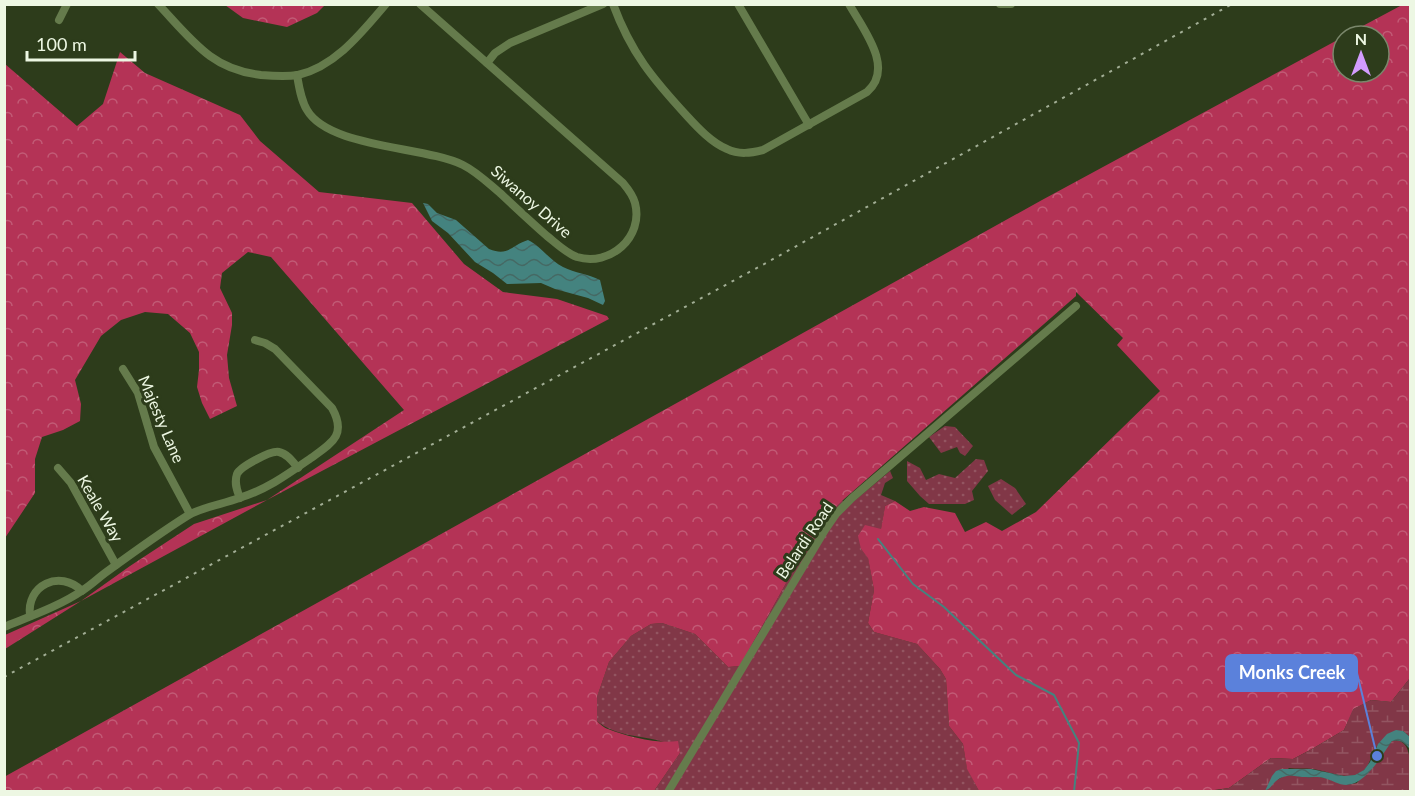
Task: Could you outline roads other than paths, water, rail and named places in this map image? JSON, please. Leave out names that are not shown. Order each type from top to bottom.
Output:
[{"type":"street","points":[[59,20],[67,4]]},
{"type":"street","points":[[158,4],[196,44],[212,57],[248,74],[274,76],[297,75],[315,69],[342,52],[386,4]]},
{"type":"street","name":"Siwanoy Drive","points":[[297,75],[306,110],[315,121],[327,129],[340,135],[450,159],[465,165],[478,173],[539,228],[575,256],[586,259],[601,257],[622,247],[630,237],[636,214],[631,193],[623,183],[420,4]]},
{"type":"street","points":[[487,63],[495,53],[510,43],[603,4]]},
{"type":"street","points":[[613,4],[621,26],[646,70],[662,90],[715,142],[738,153],[763,150],[867,92],[877,80],[879,68],[875,50],[849,4]]},
{"type":"street","points":[[738,4],[808,125]]},
{"type":"street","points":[[1000,4],[1011,4]]},
{"type":"street","name":"Belardi Road","points":[[668,792],[836,514],[1076,306]]},
{"type":"street","points":[[4,627],[49,609],[82,591],[190,514],[270,486],[328,446],[335,438],[339,426],[332,408],[275,349],[255,340]]},
{"type":"street","name":"Majesty Lane","points":[[123,369],[138,393],[154,447],[190,514]]},
{"type":"street","points":[[240,498],[236,485],[237,473],[269,453],[277,451],[282,453],[290,458],[298,468]]},
{"type":"street","name":"Keale Way","points":[[58,468],[71,483],[116,565]]},
{"type":"street","points":[[30,616],[31,598],[42,586],[59,580],[76,585],[82,591]]},
{"type":"water","points":[[423,203],[428,204],[437,213],[456,220],[489,249],[506,251],[528,240],[563,267],[600,280],[605,301],[603,305],[541,283],[507,284],[475,262],[448,233],[432,221]]},
{"type":"water","points":[[1396,730],[1403,731],[1410,737],[1410,749],[1401,741],[1392,741],[1373,768],[1361,780],[1344,785],[1322,777],[1289,776],[1280,778],[1265,791],[1272,776],[1281,769],[1311,769],[1344,776],[1355,775],[1364,770],[1378,744],[1387,734]]},
{"type":"waterway","points":[[878,539],[913,584],[944,607],[1016,675],[1054,695],[1079,743],[1074,792]]},
{"type":"railway","points":[[4,677],[766,263],[1232,4]]},
{"type":"place","name":"Monks Creek","points":[[1377,756]]}]
